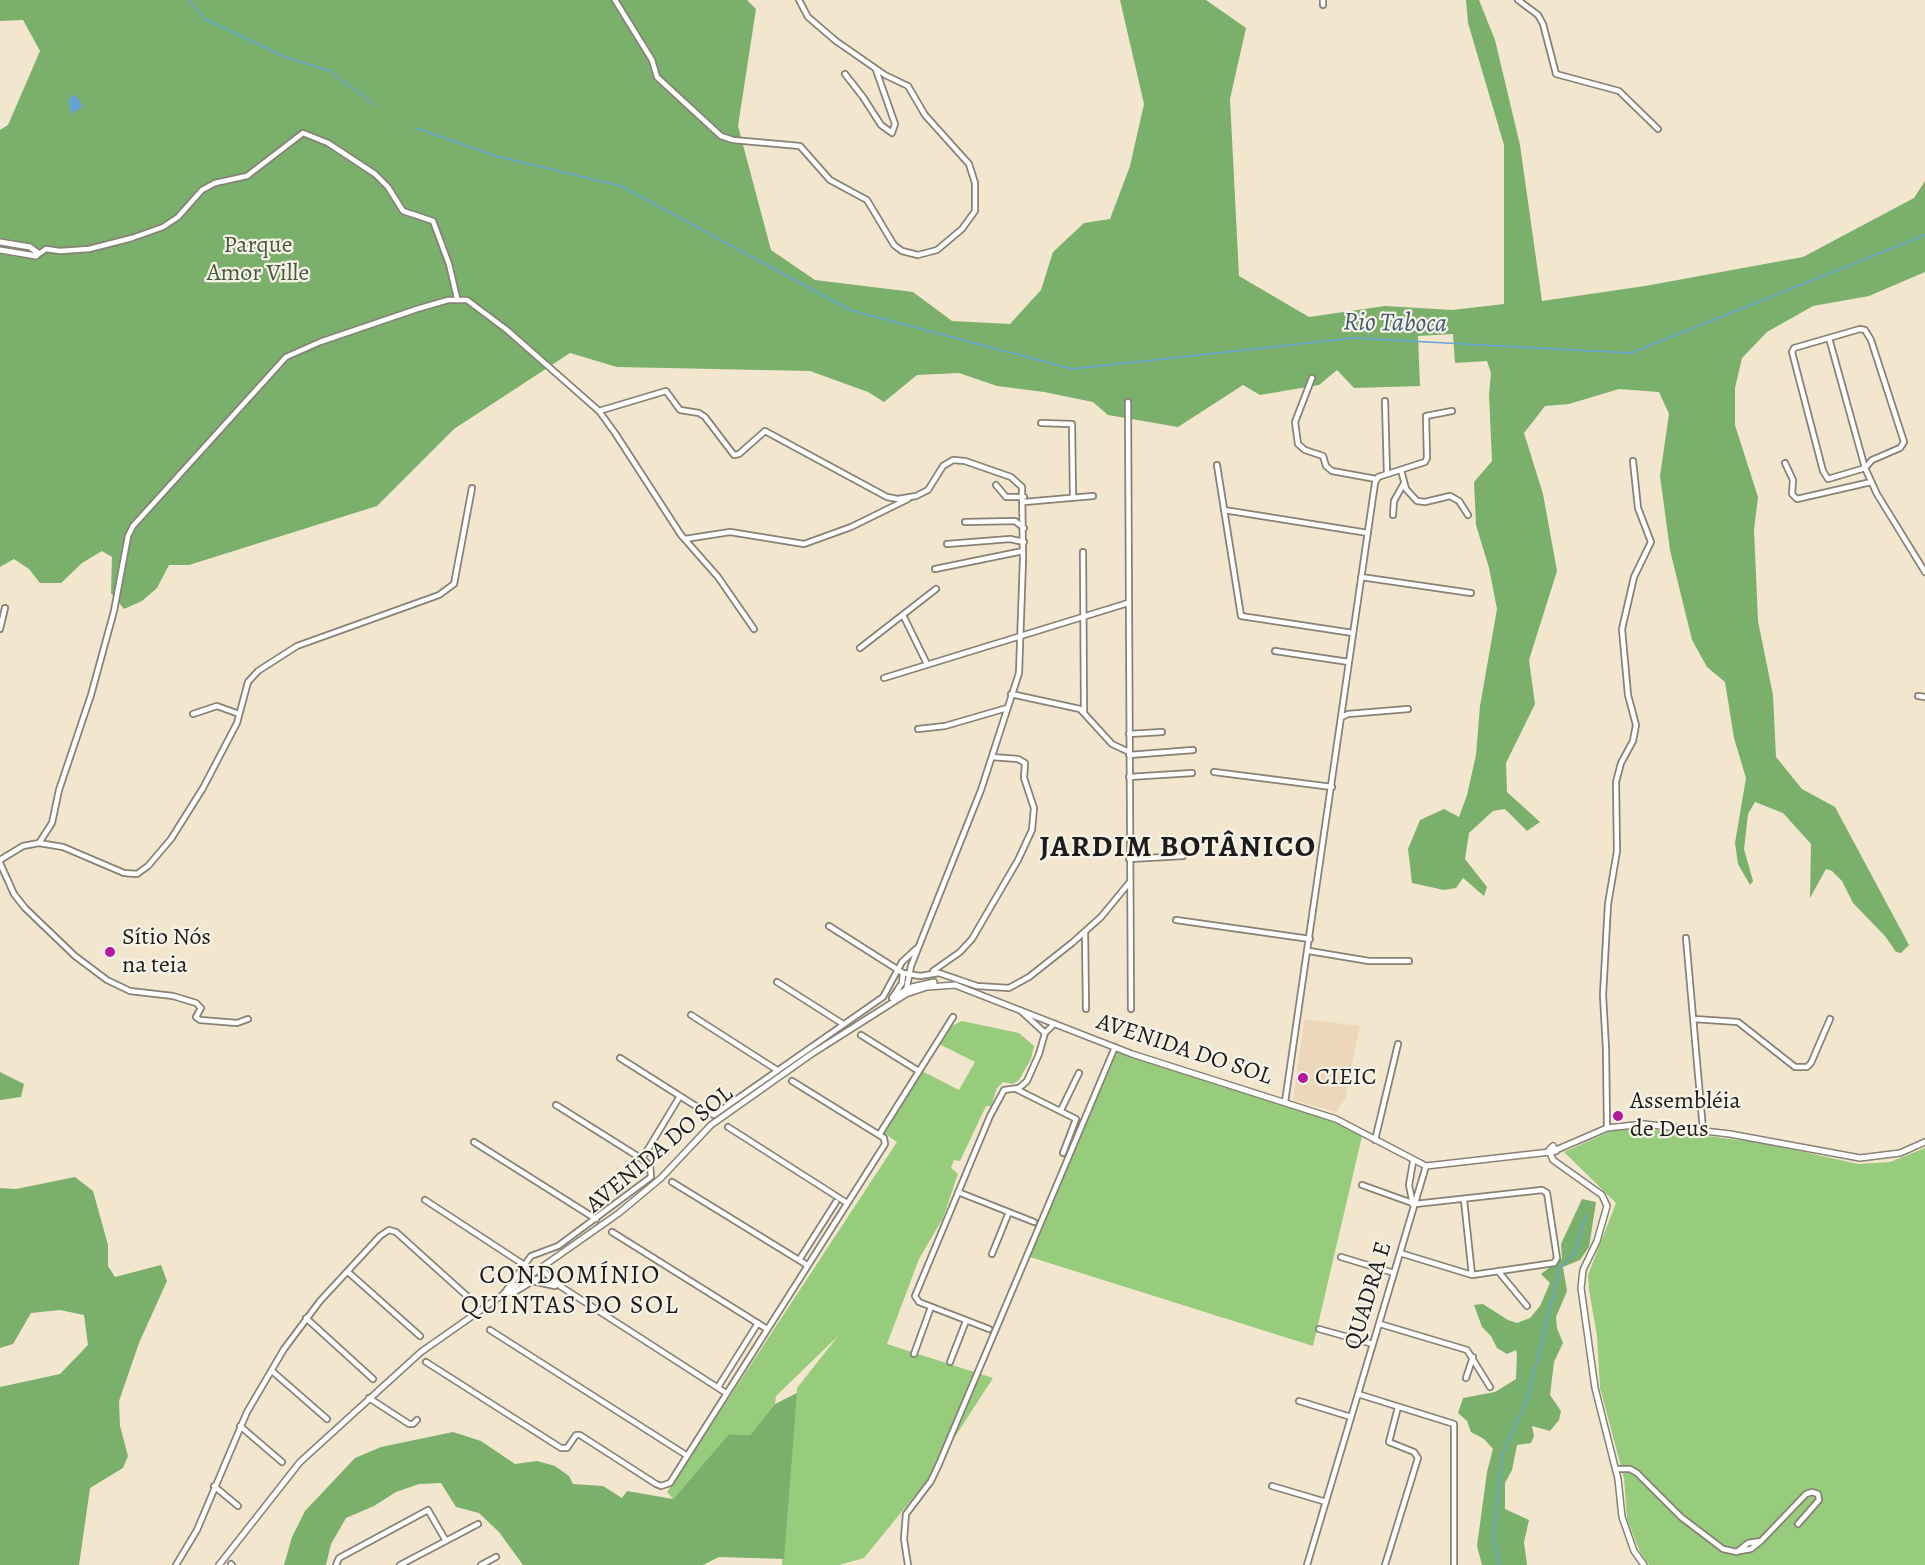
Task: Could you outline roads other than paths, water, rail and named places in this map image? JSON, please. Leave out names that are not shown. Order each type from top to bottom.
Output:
[{"type":"street","points":[[615,0],[652,60],[657,76],[721,136],[733,140],[800,146],[830,180],[867,200],[894,245],[910,254],[926,254],[937,250],[962,229],[975,211],[976,196],[969,164],[925,115],[908,86],[875,68],[813,23],[799,0]]},
{"type":"street","points":[[1518,0],[1538,15],[1543,24],[1556,74],[1618,91],[1659,129]]},
{"type":"street","points":[[845,74],[881,125],[892,134],[895,124],[875,68]]},
{"type":"street","points":[[0,250],[36,256],[46,249],[60,251],[89,249],[163,227],[178,217],[202,190],[215,183],[247,176],[303,133],[328,143],[375,174],[388,187],[403,211],[433,221],[449,264],[457,298]]},
{"type":"street","points":[[0,242],[38,250],[36,256]]},
{"type":"street","points":[[39,843],[52,823],[59,790],[91,695],[112,621],[128,536],[136,522],[286,357],[310,346],[417,309],[457,298],[476,306],[507,330],[599,411],[685,539],[718,577],[754,629]]},
{"type":"street","points":[[1860,329],[1868,333],[1904,442],[1900,448],[1872,460],[1865,468],[1832,479],[1828,479],[1823,471],[1792,352],[1794,348],[1860,329]]},
{"type":"street","points":[[1829,338],[1865,468],[1925,572]]},
{"type":"street","points":[[1312,378],[1295,422],[1298,444],[1323,456],[1326,466],[1332,471],[1376,479],[1427,460],[1426,416],[1452,411]]},
{"type":"street","points":[[599,411],[666,391],[680,410],[699,413],[705,417],[733,455],[739,454],[764,431],[888,497],[908,498]]},
{"type":"street","points":[[1385,401],[1387,474]]},
{"type":"street","points":[[1128,402],[1131,1009]]},
{"type":"street","points":[[1041,423],[1072,424],[1073,497]]},
{"type":"street","points":[[685,539],[730,532],[804,543],[851,527],[928,490],[947,463],[964,461],[1011,477],[1021,484],[1024,497],[1024,528],[1019,669],[992,756],[911,966],[892,998]]},
{"type":"street","points":[[1606,1128],[1603,995],[1607,913],[1617,851],[1616,782],[1621,763],[1633,741],[1636,725],[1626,684],[1626,651],[1622,629],[1634,577],[1651,542],[1638,508],[1633,461]]},
{"type":"street","points":[[1785,463],[1793,480],[1792,494],[1797,499],[1871,482]]},
{"type":"street","points":[[1217,465],[1241,616],[1353,633]]},
{"type":"street","points":[[1401,470],[1409,494],[1417,501],[1425,502],[1450,496],[1459,501],[1468,515]]},
{"type":"street","points":[[1285,1102],[1309,951],[1376,479]]},
{"type":"street","points":[[1393,514],[1394,501],[1404,483]]},
{"type":"street","points":[[996,485],[1006,497],[1093,496]]},
{"type":"street","points":[[248,1019],[237,1023],[200,1020],[196,1015],[201,1008],[196,1004],[178,997],[130,991],[107,980],[75,956],[26,908],[11,888],[0,861],[23,846],[39,843],[63,847],[124,873],[133,874],[142,871],[158,857],[190,811],[227,744],[251,677],[280,655],[451,588],[456,578],[472,488]]},
{"type":"street","points":[[1224,510],[1368,533]]},
{"type":"street","points":[[965,522],[1015,521],[1024,528]]},
{"type":"street","points":[[947,544],[1011,539],[1023,542]]},
{"type":"street","points":[[935,569],[1023,551]]},
{"type":"street","points":[[1083,552],[1083,711]]},
{"type":"street","points":[[1361,578],[1471,593]]},
{"type":"street","points":[[860,648],[936,589]]},
{"type":"street","points":[[884,678],[1128,603]]},
{"type":"street","points":[[0,629],[5,608]]},
{"type":"street","points":[[903,615],[927,664]]},
{"type":"street","points":[[1275,651],[1349,662]]},
{"type":"street","points":[[1011,694],[1070,705],[1083,711],[1112,744],[1129,754],[1193,750]]},
{"type":"street","points":[[1918,696],[1925,697]]},
{"type":"street","points":[[193,714],[217,706],[239,714]]},
{"type":"street","points":[[918,729],[945,726],[1007,708]]},
{"type":"street","points":[[1342,717],[1347,714],[1408,709]]},
{"type":"street","points":[[1129,734],[1162,732]]},
{"type":"street","points":[[930,972],[960,952],[972,939],[1018,861],[1032,830],[1035,816],[1024,778],[1025,763],[1018,759],[992,756]]},
{"type":"street","points":[[1214,772],[1332,787]]},
{"type":"street","points":[[1129,777],[1192,773]]},
{"type":"street","points":[[1129,859],[1183,856]]},
{"type":"street","points":[[829,926],[906,974],[930,972],[944,974],[977,986],[1009,988],[1029,977],[1085,932],[1129,883]]},
{"type":"street","points":[[1176,920],[1310,939]]},
{"type":"street","points":[[1085,932],[1086,1009]]},
{"type":"street","points":[[1686,938],[1703,1130]]},
{"type":"street","points":[[904,961],[917,949]]},
{"type":"street","points":[[1309,951],[1369,961],[1409,961]]},
{"type":"street","points":[[904,961],[909,990]]},
{"type":"street","points":[[904,961],[911,966]]},
{"type":"street","points":[[620,1058],[714,1115],[884,997],[906,974]]},
{"type":"street","points":[[777,982],[843,1024]]},
{"type":"street","points":[[902,982],[909,990]]},
{"type":"street","name":"AVENIDA DO SOL","points":[[878,1010],[892,998],[909,990],[956,985],[1115,1047],[1336,1119],[1413,1162],[1426,1166],[1538,1153],[1552,1150],[1606,1128],[1644,1124],[1703,1130],[1860,1158],[1900,1153],[1925,1142]]},
{"type":"street","name":"AVENIDA DO SOL","points":[[505,1292],[535,1272],[542,1270],[636,1199],[661,1178],[718,1120],[909,990]]},
{"type":"street","points":[[1020,1009],[1046,1033]]},
{"type":"street","points":[[691,1015],[777,1070]]},
{"type":"street","points":[[879,1135],[917,1070],[953,1017]]},
{"type":"street","points":[[1694,1019],[1738,1022],[1795,1067],[1807,1066],[1811,1063],[1830,1019]]},
{"type":"street","points":[[1016,1089],[1027,1081],[1046,1033],[1054,1024]]},
{"type":"street","points":[[861,1035],[917,1070]]},
{"type":"street","points":[[1375,1140],[1398,1044]]},
{"type":"street","points":[[908,1565],[904,1539],[906,1514],[931,1481],[939,1464],[1115,1047]]},
{"type":"street","points":[[1061,1110],[1078,1073]]},
{"type":"street","points":[[426,1362],[564,1449],[578,1434],[656,1484],[661,1486],[670,1483],[885,1144],[884,1138],[792,1081]]},
{"type":"street","points":[[989,1329],[931,1307],[917,1300],[915,1296],[958,1192],[1006,1089],[1016,1089],[1076,1119],[1063,1153]]},
{"type":"street","points":[[642,1159],[680,1096]]},
{"type":"street","points":[[219,1565],[289,1474],[369,1398],[421,1352],[505,1292],[535,1253],[558,1246],[651,1177],[650,1165],[556,1105]]},
{"type":"street","points":[[728,1127],[847,1203]]},
{"type":"street","points":[[474,1142],[596,1219]]},
{"type":"street","points":[[1552,1150],[1553,1160],[1602,1195],[1607,1206],[1600,1233],[1583,1270],[1581,1288],[1595,1388],[1616,1469],[1626,1533],[1644,1565]]},
{"type":"street","points":[[1413,1162],[1409,1185],[1414,1205]]},
{"type":"street","name":"QUADRA E","points":[[1307,1565],[1426,1166]]},
{"type":"street","points":[[672,1182],[807,1265]]},
{"type":"street","points":[[1362,1185],[1414,1205],[1542,1190],[1547,1193],[1557,1261],[1472,1275],[1400,1253]]},
{"type":"street","points":[[958,1192],[1034,1222]]},
{"type":"street","points":[[424,1200],[535,1272]]},
{"type":"street","points":[[1464,1200],[1472,1275]]},
{"type":"street","points":[[801,1257],[836,1202]]},
{"type":"street","points":[[992,1254],[1009,1212]]},
{"type":"street","points":[[819,1229],[828,1235]]},
{"type":"street","points":[[176,1565],[197,1530],[240,1426],[272,1371],[306,1318],[380,1236],[389,1230],[396,1232],[467,1296]]},
{"type":"street","points":[[612,1232],[767,1329]]},
{"type":"street","points":[[1341,1257],[1394,1273]]},
{"type":"street","points":[[505,1292],[513,1293],[534,1280],[542,1270],[560,1286],[726,1393]]},
{"type":"street","points":[[1498,1271],[1527,1306]]},
{"type":"street","points":[[348,1272],[420,1336]]},
{"type":"street","points":[[534,1280],[560,1286]]},
{"type":"street","points":[[914,1354],[931,1307]]},
{"type":"street","points":[[306,1318],[373,1379]]},
{"type":"street","points":[[950,1362],[966,1321]]},
{"type":"street","points":[[718,1387],[758,1323]]},
{"type":"street","points":[[1380,1324],[1467,1350],[1490,1387]]},
{"type":"street","points":[[1319,1329],[1373,1344]]},
{"type":"street","points":[[490,1330],[686,1455]]},
{"type":"street","points":[[742,1349],[752,1354]]},
{"type":"street","points":[[1466,1378],[1473,1357]]},
{"type":"street","points":[[272,1371],[327,1419]]},
{"type":"street","points":[[1358,1394],[1454,1424],[1454,1565]]},
{"type":"street","points":[[369,1398],[409,1424],[417,1420]]},
{"type":"street","points":[[1299,1401],[1351,1417]]},
{"type":"street","points":[[1385,1565],[1418,1458],[1414,1452],[1389,1442],[1398,1407]]},
{"type":"street","points":[[240,1426],[282,1462]]},
{"type":"street","points":[[1616,1469],[1630,1469],[1637,1473],[1695,1529],[1723,1549],[1740,1551],[1748,1543],[1761,1541],[1806,1494],[1812,1492],[1818,1494],[1819,1500],[1798,1524]]},
{"type":"street","points":[[214,1486],[238,1506]]},
{"type":"street","points":[[1272,1486],[1326,1502]]},
{"type":"street","points":[[336,1562],[428,1510],[446,1541]]},
{"type":"street","points":[[400,1565],[478,1524]]},
{"type":"street","points":[[481,1565],[496,1557]]},
{"type":"water","points":[[74,94],[83,106],[71,114],[69,100]]},
{"type":"waterway","points":[[188,0],[205,19],[285,57],[330,71],[375,105]]},
{"type":"waterway","name":"Rio Taboca","points":[[416,128],[496,156],[621,186],[850,310],[1072,369],[1353,338],[1631,353],[1925,235]]},
{"type":"waterway","points":[[1499,1565],[1493,1536],[1503,1453],[1528,1397],[1560,1267],[1574,1254],[1586,1215]]},
{"type":"place","name":"Sítio Nós na teia","points":[[110,952]]},
{"type":"place","name":"CIEIC","points":[[1303,1078]]},
{"type":"place","name":"Assembléia de Deus","points":[[1618,1116]]},
{"type":"district","name":"JARDIM BOTÂNICO","points":[[1178,849]]},
{"type":"district","name":"CONDOMÍNIO QUINTAS DO SOL","points":[[570,1292]]},
{"type":"park label","name":"Parque Amor Ville","points":[[258,260]]}]
